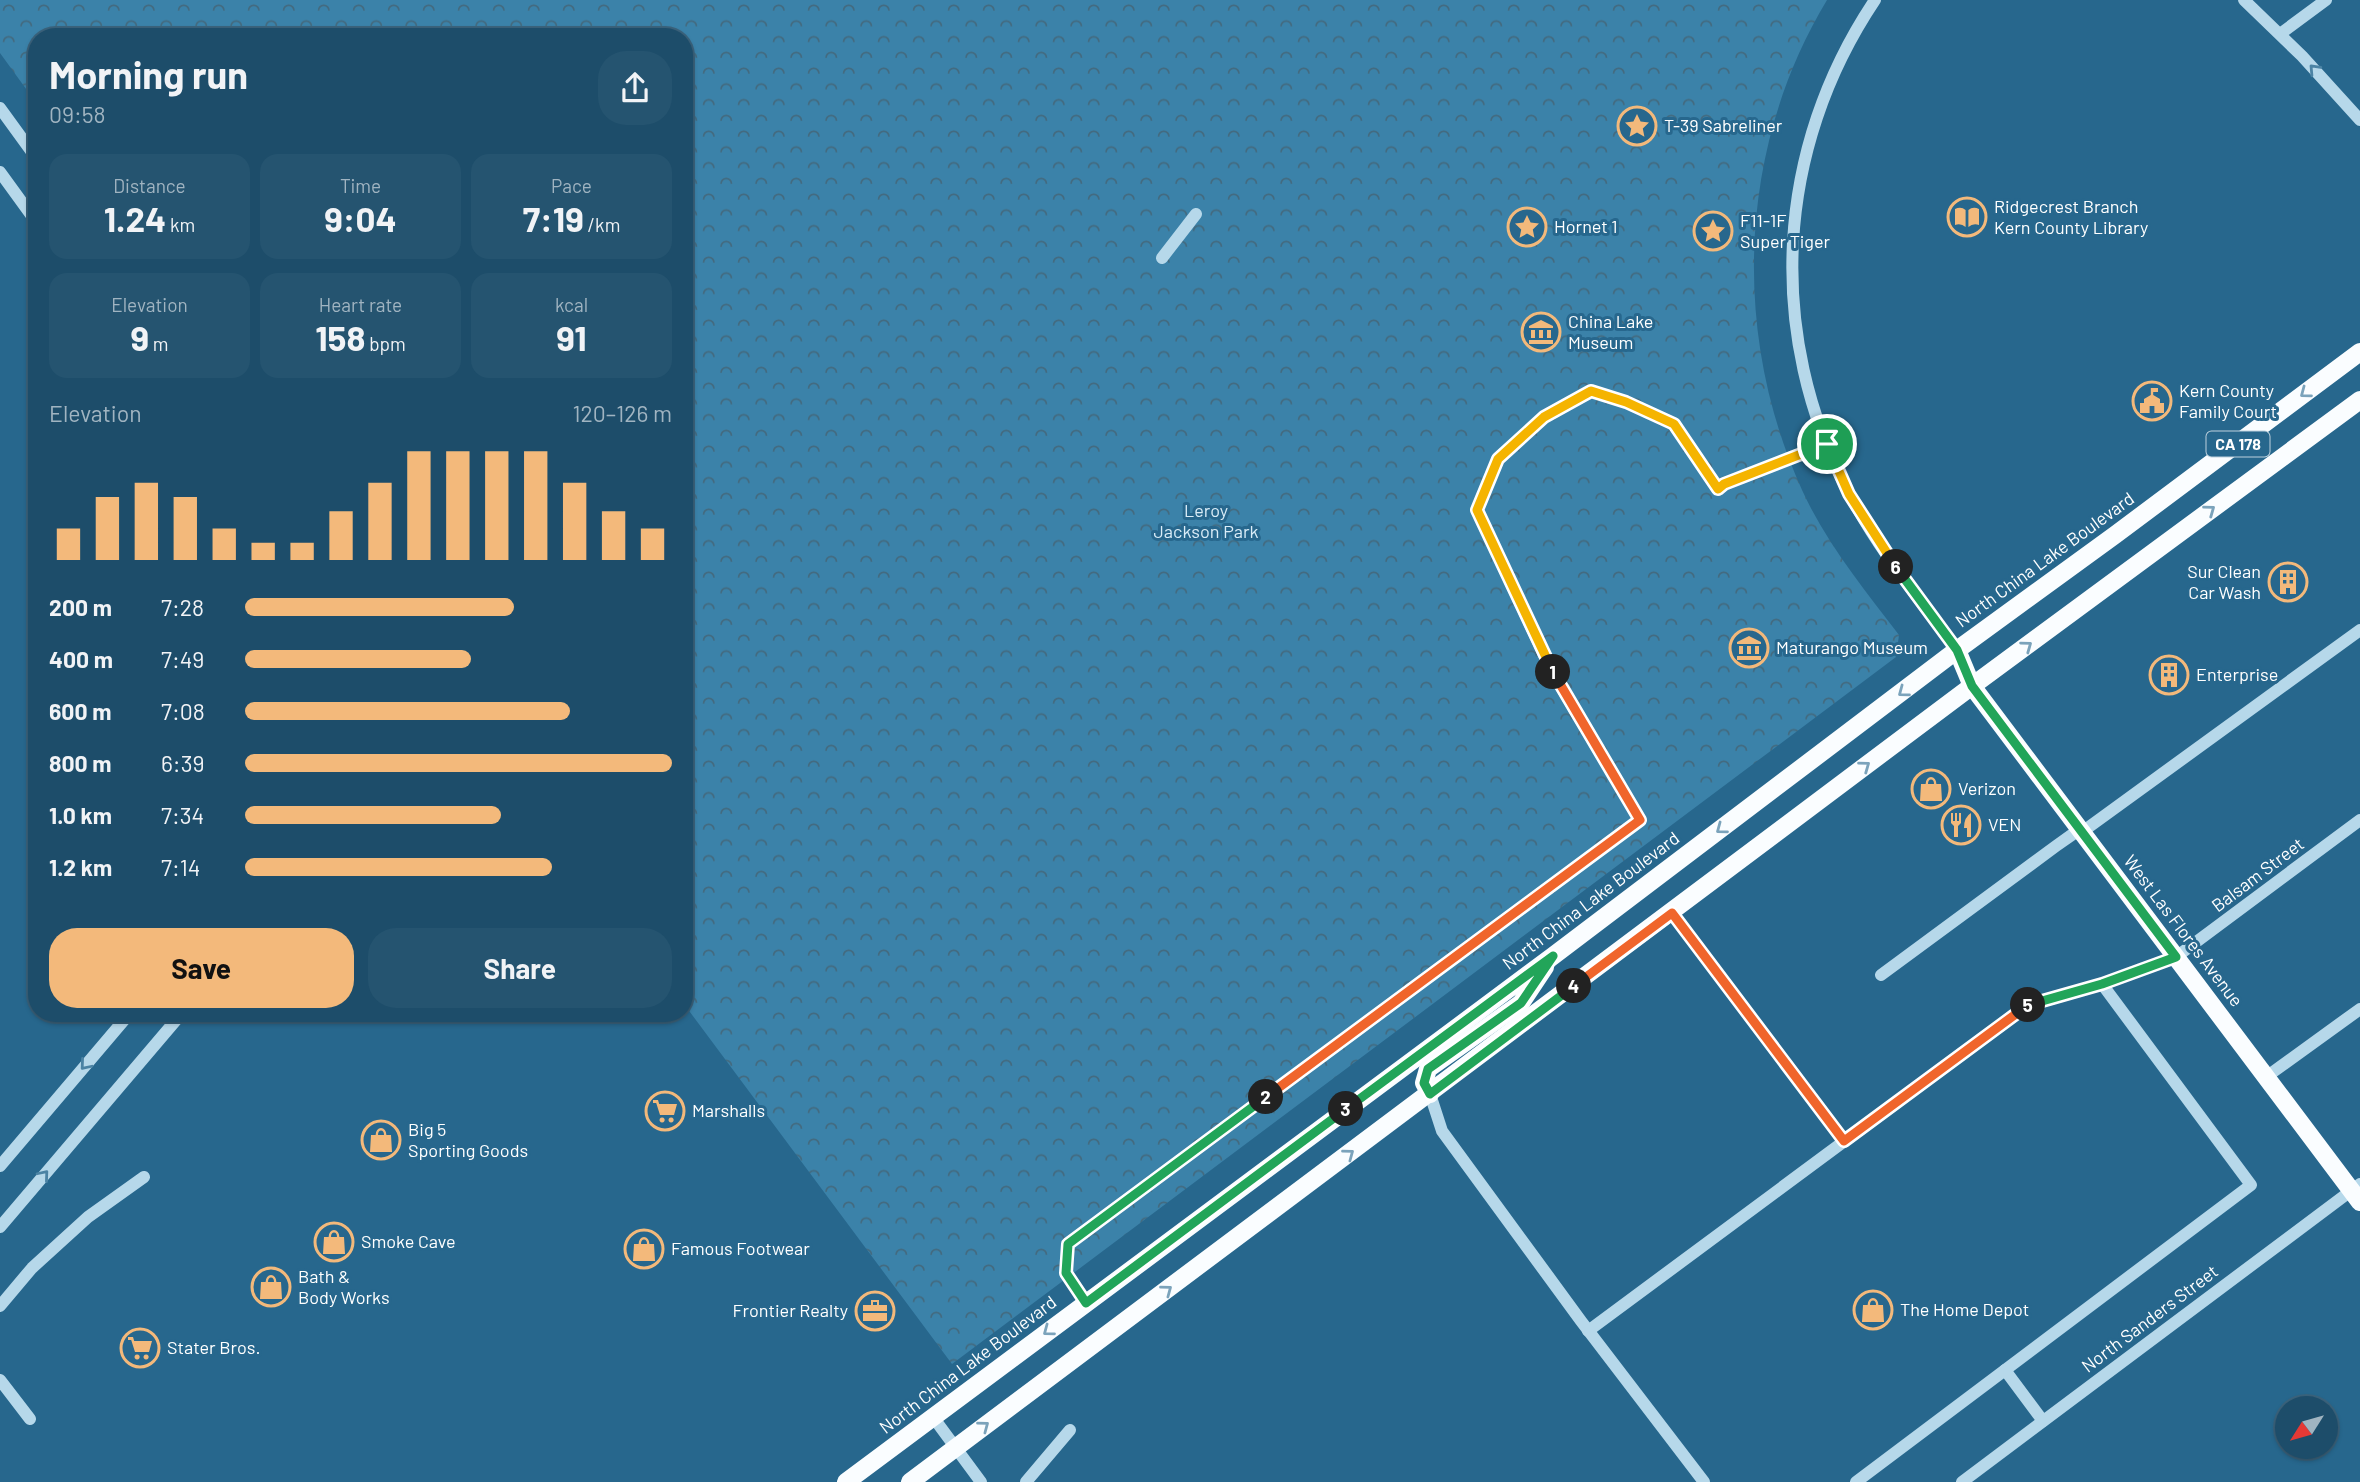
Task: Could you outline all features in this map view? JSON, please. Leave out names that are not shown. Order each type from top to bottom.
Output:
[{"type":"main road","name":"North China Lake Boulevard","points":[[846,1482],[1553,956],[1957,650],[2115,536],[2360,352]]},
{"type":"main road","name":"CA 178","points":[[910,1482],[1972,686],[2360,400]]},
{"type":"main road","name":"West Las Flores Avenue","points":[[1957,650],[1972,686],[2266,1077],[2357,1192]]},
{"type":"main road","points":[[1430,1094],[1424,1083],[1428,1069],[1521,1003],[1553,956]]},
{"type":"street","points":[[1875,0],[1827,86],[1811,131],[1800,176],[1793,227],[1792,296],[1796,328],[1807,385],[1827,444],[1849,494],[1871,530],[1957,650]]},
{"type":"street","points":[[2244,0],[2280,34],[2360,120]]},
{"type":"street","points":[[2280,34],[2326,0]]},
{"type":"street","points":[[0,108],[28,147]]},
{"type":"street","points":[[0,172],[28,211]]},
{"type":"street","points":[[1162,258],[1196,214]]},
{"type":"street","points":[[1086,1303],[1066,1273],[1068,1244],[1640,820],[1551,670],[1477,510],[1498,459],[1544,417],[1591,391],[1626,402],[1674,424],[1718,489],[1724,484],[1827,444]]},
{"type":"street","points":[[1881,975],[2073,834],[2082,832],[2360,630]]},
{"type":"street","name":"Balsam Street","points":[[1588,1331],[2027,1006],[2102,984],[2176,957],[2360,820]]},
{"type":"street","points":[[1672,913],[1844,1141]]},
{"type":"street","points":[[1856,1482],[2251,1185],[2102,984]]},
{"type":"street","points":[[2266,1077],[2360,1009]]},
{"type":"street","points":[[0,1166],[122,1022]]},
{"type":"street","points":[[0,1227],[174,1022]]},
{"type":"street","points":[[1430,1094],[1442,1131],[1588,1331],[1704,1482]]},
{"type":"street","points":[[0,1306],[32,1268],[88,1217],[144,1177]]},
{"type":"street","name":"North Sanders Street","points":[[1962,1482],[2357,1192]]},
{"type":"street","points":[[2005,1370],[2043,1421]]},
{"type":"street","points":[[0,1380],[30,1419]]},
{"type":"street","points":[[933,1418],[981,1482]]},
{"type":"street","points":[[1026,1482],[1070,1430]]},
{"type":"green space","name":"Leroy Jackson Park","points":[[0,0],[1827,0],[1797,57],[1776,117],[1761,179],[1755,242],[1755,305],[1763,368],[1779,430],[1802,490],[1834,547],[1899,635],[1896,657],[952,1364],[693,1016],[693,28],[28,28],[28,92],[0,53]]},
{"type":"place","name":"T-39 Sabreliner","points":[[1637,126]]},
{"type":"place","name":"Ridgecrest Branch Kern County Library","points":[[1967,217]]},
{"type":"place","name":"Hornet 1","points":[[1527,227]]},
{"type":"place","name":"F11-1F Super Tiger","points":[[1713,231]]},
{"type":"place","name":"China Lake Museum","points":[[1541,332]]},
{"type":"place","name":"Kern County Family Court","points":[[2152,401]]},
{"type":"place","name":"Sur Clean Car Wash","points":[[2288,582]]},
{"type":"place","name":"Maturango Museum","points":[[1749,648]]},
{"type":"place","name":"Enterprise","points":[[2169,675]]},
{"type":"place","name":"Verizon","points":[[1931,789]]},
{"type":"place","name":"VEN","points":[[1961,825]]},
{"type":"place","name":"Marshalls","points":[[665,1111]]},
{"type":"place","name":"Big 5 Sporting Goods","points":[[381,1140]]},
{"type":"place","name":"Smoke Cave","points":[[334,1242]]},
{"type":"place","name":"Famous Footwear","points":[[644,1249]]},
{"type":"place","name":"Bath & Body Works","points":[[271,1287]]},
{"type":"place","name":"The Home Depot","points":[[1873,1310]]},
{"type":"place","name":"Frontier Realty","points":[[875,1311]]},
{"type":"place","name":"Stater Bros.","points":[[140,1348]]},
{"type":"route","points":[[1591,391],[1626,402],[1674,424],[1718,489],[1724,484],[1827,444],[1849,494],[1893,562],[1957,650],[1972,686],[2176,957],[2102,984],[2027,1006],[1844,1141],[1672,913],[1430,1094],[1424,1083],[1428,1069],[1521,1003],[1553,956],[1086,1303],[1066,1273],[1068,1244],[1640,820],[1551,670],[1477,510],[1498,459],[1544,417],[1591,391]]}]
